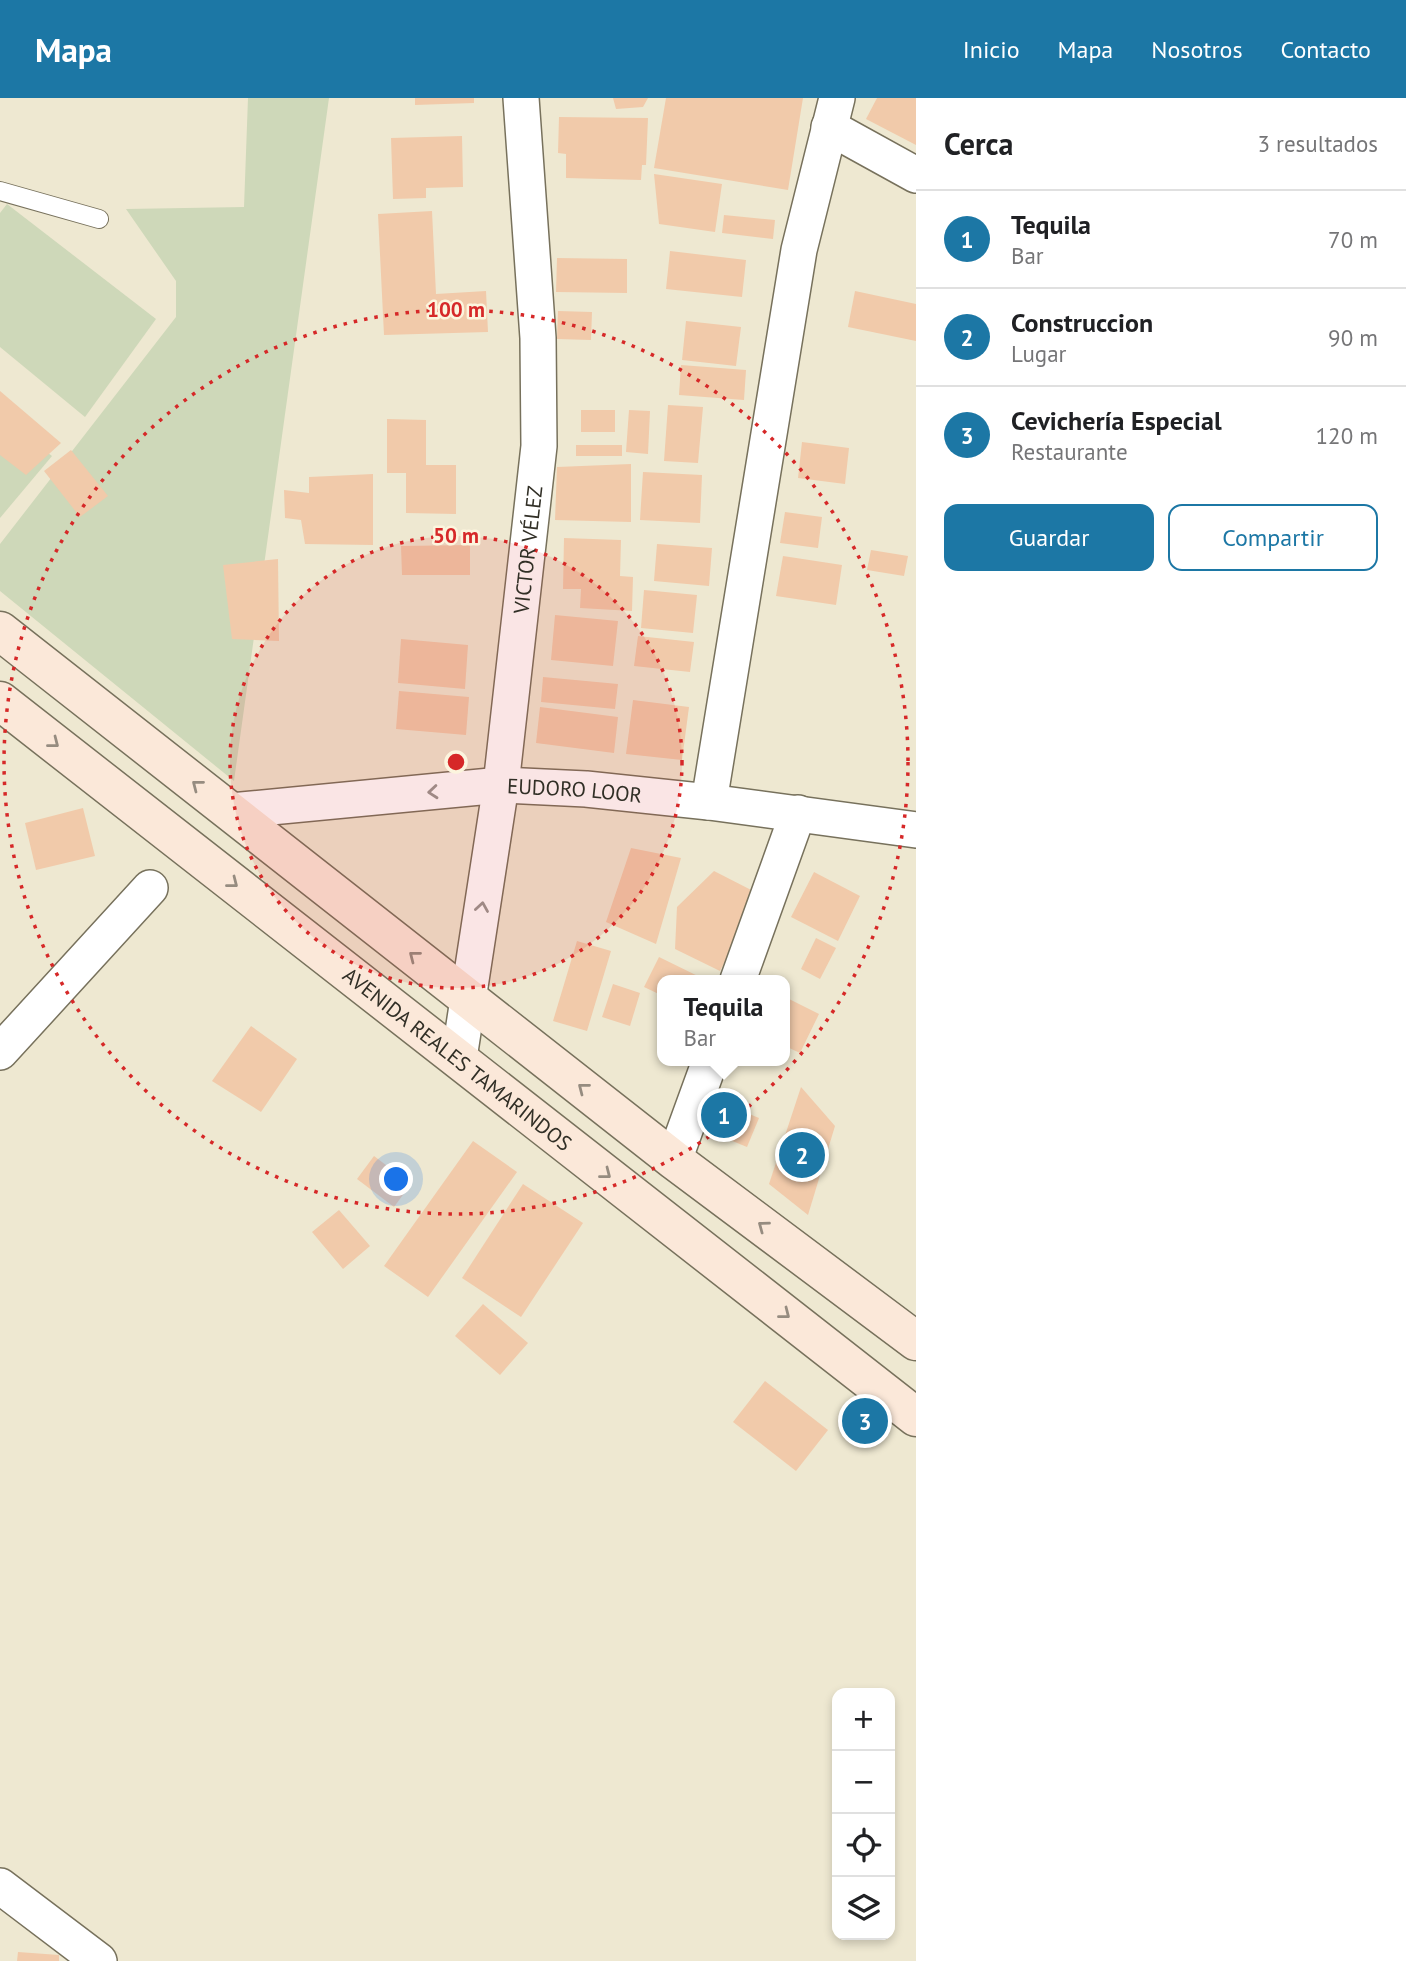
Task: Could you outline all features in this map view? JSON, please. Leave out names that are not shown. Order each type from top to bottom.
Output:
[{"type":"main road","points":[[0,631],[674,1160],[916,1341]]},
{"type":"main road","name":"AVENIDA REALES TAMARINDOS","points":[[0,701],[916,1417]]},
{"type":"street","name":"VICTOR VÉLEZ","points":[[459,1058],[501,785],[539,446],[538,338],[520,98]]},
{"type":"street","points":[[709,802],[799,250],[833,113],[916,175]]},
{"type":"street","name":"EUDORO LOOR","points":[[231,811],[501,785],[586,789],[709,802],[916,830]]},
{"type":"street","points":[[740,975],[798,813]]},
{"type":"street","points":[[0,1052],[150,888]]},
{"type":"street","points":[[674,1160],[708,1066]]},
{"type":"street","points":[[0,1886],[99,1961]]},
{"type":"lane","points":[[0,191],[99,219]]},
{"type":"green space","points":[[248,98],[329,98],[234,781],[0,591],[0,544],[176,317],[176,281],[126,209],[244,207]]},
{"type":"green space","points":[[7,204],[156,319],[85,417],[0,347],[0,213]]},
{"type":"green space","points":[[0,417],[52,456],[0,518]]},
{"type":"building","points":[[415,98],[474,98],[474,103],[415,105]]},
{"type":"building","points":[[613,98],[648,98],[643,107],[616,109]]},
{"type":"building","points":[[666,98],[803,98],[788,190],[654,168]]},
{"type":"building","points":[[877,98],[916,98],[916,145],[866,119]]},
{"type":"building","points":[[559,117],[648,118],[646,165],[642,165],[641,180],[566,178],[566,154],[558,153]]},
{"type":"building","points":[[462,136],[463,187],[426,188],[426,198],[393,199],[391,138]]},
{"type":"building","points":[[654,174],[722,184],[715,232],[659,224]]},
{"type":"building","points":[[432,211],[436,294],[486,291],[488,332],[384,335],[378,214]]},
{"type":"building","points":[[724,215],[775,220],[773,239],[722,233]]},
{"type":"building","points":[[670,251],[746,260],[742,297],[666,289]]},
{"type":"building","points":[[557,258],[627,259],[627,293],[556,292]]},
{"type":"building","points":[[855,291],[916,304],[916,341],[848,327]]},
{"type":"building","points":[[558,311],[592,312],[591,340],[557,339]]},
{"type":"building","points":[[686,321],[741,327],[736,366],[682,360]]},
{"type":"building","points":[[681,365],[746,370],[744,400],[679,395]]},
{"type":"building","points":[[0,391],[61,443],[26,475],[0,455]]},
{"type":"building","points":[[668,405],[703,407],[698,463],[664,461]]},
{"type":"building","points":[[581,410],[615,410],[615,432],[581,432]]},
{"type":"building","points":[[629,410],[650,411],[648,454],[626,452]]},
{"type":"building","points":[[387,419],[426,420],[426,465],[456,465],[456,514],[406,513],[406,473],[387,473]]},
{"type":"building","points":[[802,442],[849,448],[845,484],[798,478]]},
{"type":"building","points":[[576,445],[622,445],[622,456],[576,456]]},
{"type":"building","points":[[71,450],[108,496],[80,517],[44,471]]},
{"type":"building","points":[[631,464],[631,522],[555,520],[557,467]]},
{"type":"building","points":[[643,472],[702,475],[700,523],[640,520]]},
{"type":"building","points":[[373,474],[373,545],[305,544],[301,520],[285,518],[284,490],[309,493],[309,477]]},
{"type":"building","points":[[785,512],[822,517],[818,548],[780,543]]},
{"type":"building","points":[[564,538],[621,540],[620,576],[633,577],[632,611],[580,608],[581,589],[563,589]]},
{"type":"building","points":[[657,544],[712,548],[709,586],[654,581]]},
{"type":"building","points":[[470,545],[470,575],[402,575],[401,546]]},
{"type":"building","points":[[871,550],[908,556],[904,576],[867,570]]},
{"type":"building","points":[[783,556],[842,565],[836,605],[776,596]]},
{"type":"building","points":[[278,559],[279,641],[232,639],[223,565]]},
{"type":"building","points":[[644,590],[697,595],[693,633],[641,628]]},
{"type":"building","points":[[555,615],[618,621],[613,666],[551,660]]},
{"type":"building","points":[[638,636],[694,642],[690,672],[634,666]]},
{"type":"building","points":[[401,639],[468,645],[465,689],[398,683]]},
{"type":"building","points":[[543,677],[618,684],[615,709],[541,702]]},
{"type":"building","points":[[399,691],[469,697],[466,735],[396,729]]},
{"type":"building","points":[[633,700],[689,707],[682,760],[626,754]]},
{"type":"building","points":[[540,707],[618,717],[614,753],[536,743]]},
{"type":"building","points":[[83,808],[95,856],[36,870],[25,823]]},
{"type":"building","points":[[631,848],[681,858],[656,944],[606,922]]},
{"type":"building","points":[[714,871],[759,894],[720,971],[675,949],[677,907]]},
{"type":"building","points":[[814,872],[860,896],[838,941],[791,917]]},
{"type":"building","points":[[816,938],[836,948],[820,979],[801,969]]},
{"type":"building","points":[[577,941],[611,951],[587,1031],[553,1021]]},
{"type":"building","points":[[659,957],[696,975],[657,975],[657,993],[644,987]]},
{"type":"building","points":[[613,984],[640,993],[630,1026],[602,1017]]},
{"type":"building","points":[[790,1000],[819,1014],[800,1053],[790,1048]]},
{"type":"building","points":[[251,1026],[297,1059],[261,1112],[212,1081]]},
{"type":"building","points":[[801,1087],[835,1126],[808,1215],[769,1184]]},
{"type":"building","points":[[720,1102],[759,1118],[747,1147],[708,1131]]},
{"type":"building","points":[[473,1141],[517,1172],[428,1297],[384,1266]]},
{"type":"building","points":[[374,1156],[411,1184],[394,1207],[357,1179]]},
{"type":"building","points":[[523,1184],[583,1223],[521,1317],[462,1278]]},
{"type":"building","points":[[339,1210],[370,1246],[343,1269],[312,1232]]},
{"type":"building","points":[[483,1304],[528,1343],[500,1375],[455,1336]]},
{"type":"building","points":[[765,1381],[828,1430],[796,1471],[733,1422]]},
{"type":"building","points":[[18,1952],[59,1955],[59,1961],[17,1961]]},
{"type":"place","name":"Tequila","points":[[724,1115]]},
{"type":"place","name":"Construccion","points":[[802,1155]]},
{"type":"place","name":"Cevichería Especial","points":[[865,1421]]}]
